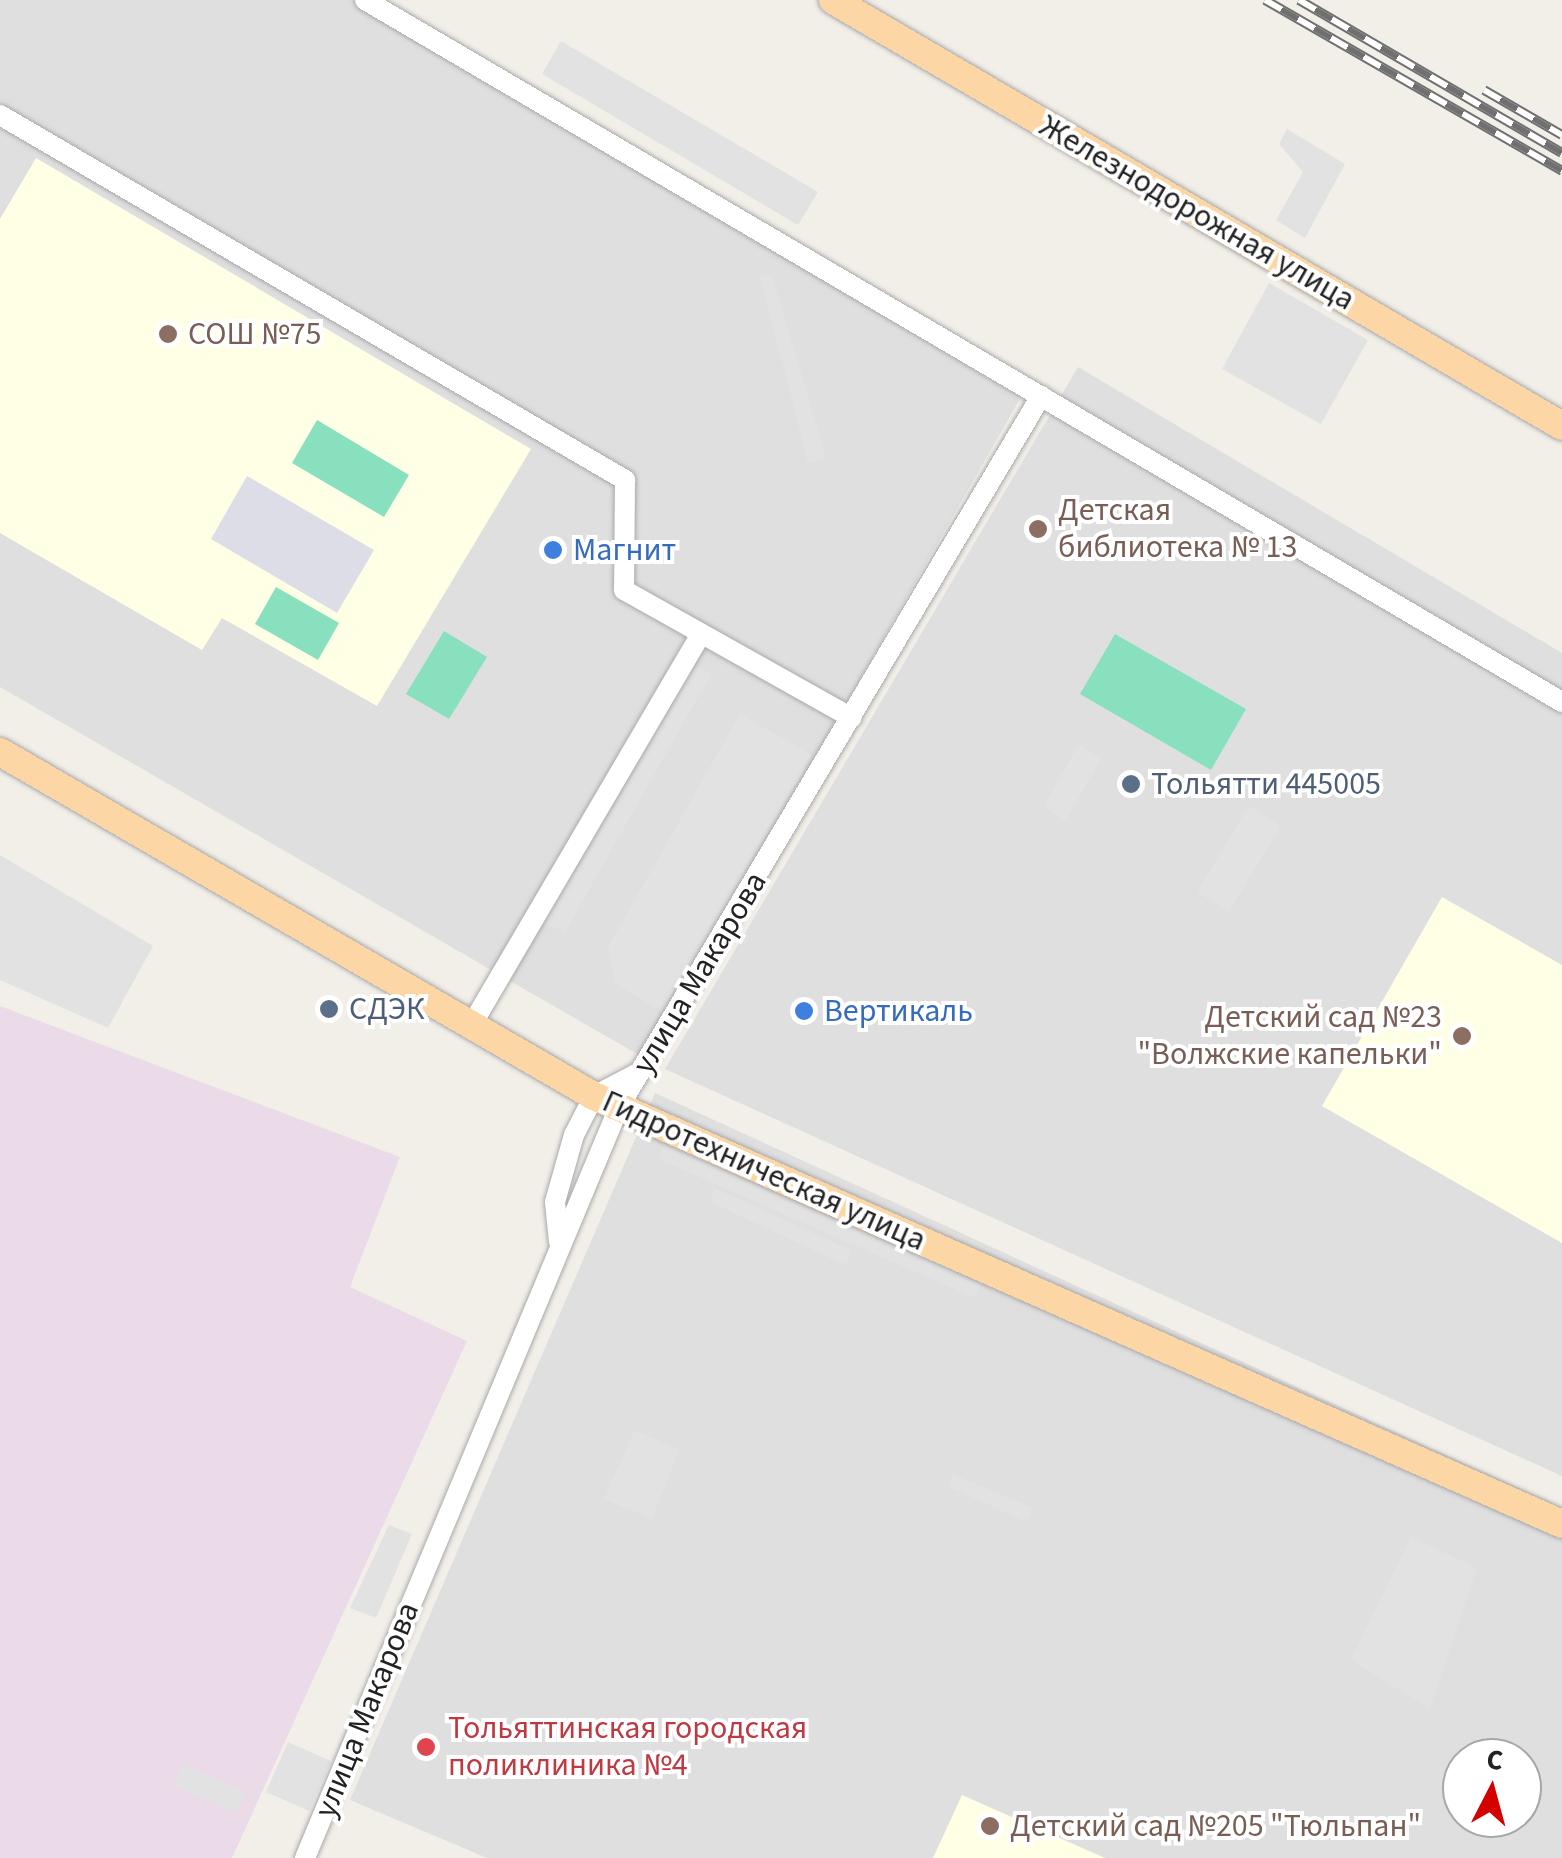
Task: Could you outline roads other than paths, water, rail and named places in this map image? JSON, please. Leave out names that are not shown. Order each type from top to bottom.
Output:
[{"type":"main road","name":"Железнодорожная улица","points":[[833,0],[1562,426]]},
{"type":"main road","name":"Гидротехническая улица","points":[[0,752],[607,1102],[1562,1524]]},
{"type":"street","points":[[366,0],[1562,702]]},
{"type":"street","points":[[0,114],[625,480],[624,590],[852,718]]},
{"type":"street","name":"улица Макарова","points":[[312,1856],[560,1249],[607,1102],[640,1072],[1042,396]]},
{"type":"street","points":[[472,1026],[701,634]]},
{"type":"street","points":[[560,1249],[556,1202],[562,1166],[607,1102]]},
{"type":"railway","points":[[1265,0],[1562,171]]},
{"type":"railway","points":[[1299,0],[1562,153]]},
{"type":"railway","points":[[1484,90],[1562,135]]},
{"type":"place","name":"СОШ №75","points":[[168,334]]},
{"type":"place","name":"Детская библиотека № 13","points":[[1038,529]]},
{"type":"place","name":"Магнит","points":[[553,550]]},
{"type":"place","name":"Тольятти 445005","points":[[1131,784]]},
{"type":"place","name":"СДЭК","points":[[329,1009]]},
{"type":"place","name":"Вертикаль","points":[[804,1011]]},
{"type":"place","name":"Детский сад №23 \"Волжские капельки\"","points":[[1462,1036]]},
{"type":"place","name":"Тольяттинская городская поликлиника №4","points":[[426,1747]]},
{"type":"place","name":"Детский сад №205 \"Тюльпан\"","points":[[990,1826]]}]
